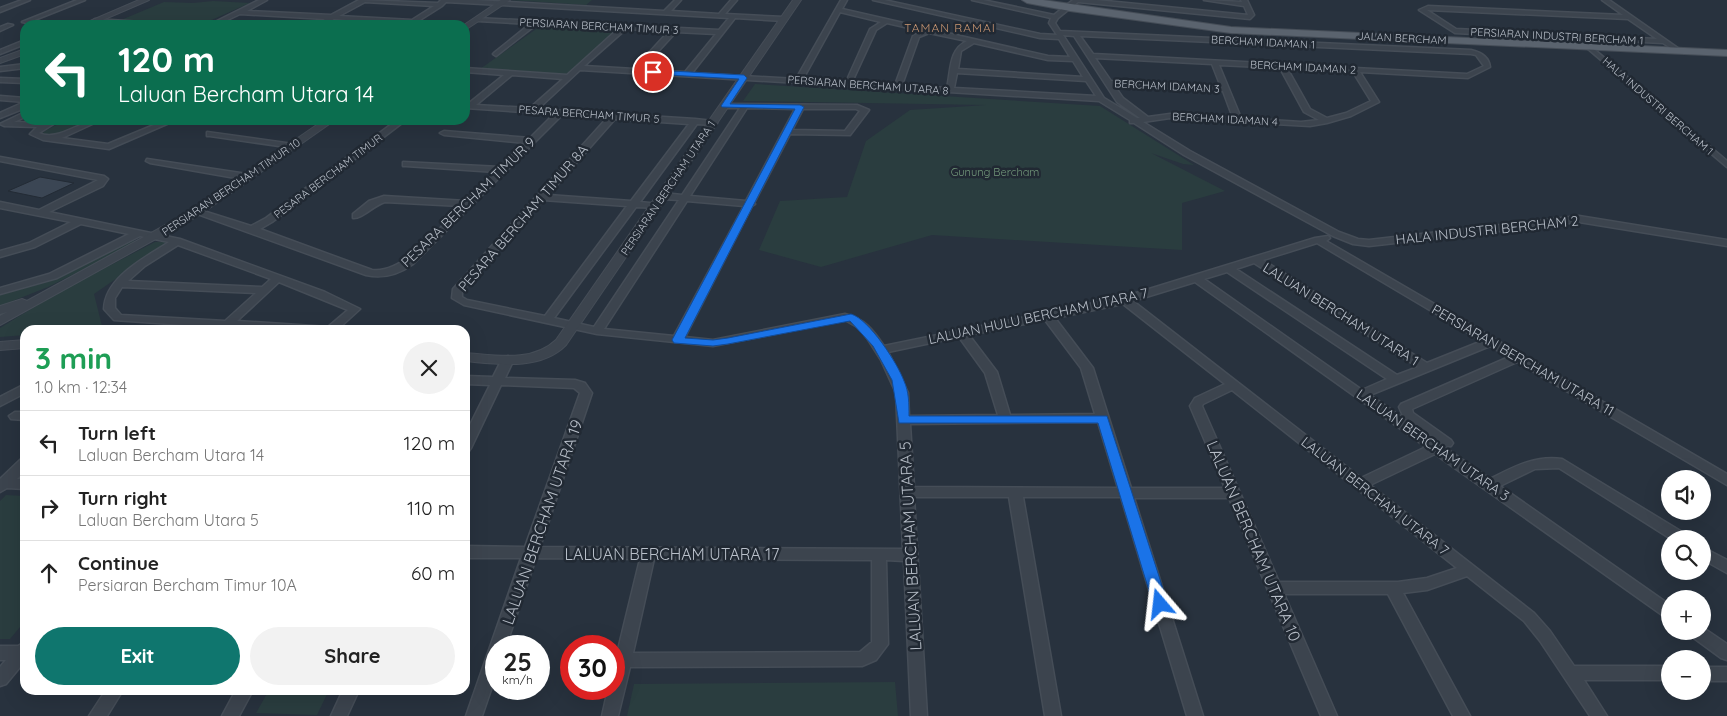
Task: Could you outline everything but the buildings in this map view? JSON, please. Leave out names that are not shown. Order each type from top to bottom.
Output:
[{"type":"main road","name":"JALAN BERCHAM","points":[[1027,0],[1075,5]]},
{"type":"main road","name":"JALAN BERCHAM","points":[[1036,0],[1223,30],[1393,38],[1455,36],[1589,46],[1727,53]]},
{"type":"street","points":[[0,10],[27,0]]},
{"type":"street","points":[[30,20],[82,0]]},
{"type":"street","points":[[97,20],[145,0]]},
{"type":"street","points":[[222,20],[264,0]]},
{"type":"street","points":[[328,20],[364,0],[504,1],[784,19]]},
{"type":"street","points":[[666,12],[678,0]]},
{"type":"street","points":[[721,15],[734,0]]},
{"type":"street","name":"PERSIARAN BERCHAM UTARA 1","points":[[470,358],[508,360],[538,356],[557,347],[797,0]]},
{"type":"street","points":[[798,81],[844,0]]},
{"type":"street","name":"BERCHAM IDAMAN 1","points":[[876,0],[1042,36],[1075,33],[1468,52]]},
{"type":"street","points":[[975,0],[1058,15]]},
{"type":"street","points":[[1027,0],[1058,15]]},
{"type":"street","points":[[1207,0],[1245,2],[1251,15],[1248,17],[1075,5],[1058,15],[1052,22],[1101,99],[1133,121],[1187,153],[1336,234]]},
{"type":"street","points":[[1605,0],[1679,51]]},
{"type":"street","points":[[416,20],[443,1]]},
{"type":"street","points":[[470,25],[504,1]]},
{"type":"street","points":[[602,14],[613,7]]},
{"type":"street","name":"PERSIARAN INDUSTRI BERCHAM 1","points":[[1629,17],[1422,9],[1455,36],[1665,41]]},
{"type":"street","points":[[838,10],[1048,58],[1074,59]]},
{"type":"street","points":[[239,12],[358,20]]},
{"type":"street","points":[[904,25],[931,12]]},
{"type":"street","points":[[688,74],[734,16]]},
{"type":"street","name":"PERSIARAN BERCHAM TIMUR 3","points":[[478,19],[720,32]]},
{"type":"street","points":[[589,25],[595,20]]},
{"type":"street","points":[[848,84],[873,29],[886,21]]},
{"type":"street","points":[[496,54],[536,22]]},
{"type":"street","points":[[0,29],[10,26]]},
{"type":"street","points":[[532,110],[624,27]]},
{"type":"street","points":[[636,71],[674,30]]},
{"type":"street","points":[[898,87],[916,36],[927,31]]},
{"type":"street","points":[[1075,33],[1120,100],[1146,118]]},
{"type":"street","points":[[1393,38],[1404,48]]},
{"type":"street","points":[[950,91],[958,50],[962,46],[973,42]]},
{"type":"street","points":[[0,52],[20,44]]},
{"type":"street","name":"HALA INDUSTRI BERCHAM 1","points":[[1589,46],[1727,165]]},
{"type":"street","points":[[0,60],[20,52]]},
{"type":"street","name":"BERCHAM IDAMAN 2","points":[[1090,56],[1468,76],[1487,67],[1487,64],[1477,53],[1468,52]]},
{"type":"street","points":[[1215,63],[1238,120]]},
{"type":"street","points":[[1282,66],[1307,110],[1327,120]]},
{"type":"street","points":[[0,69],[20,67]]},
{"type":"street","name":"PERSIARAN BERCHAM UTARA 8","points":[[579,68],[1101,99]]},
{"type":"street","points":[[470,70],[568,77]]},
{"type":"street","name":"BERCHAM IDAMAN 4","points":[[1133,121],[1170,116],[1301,124],[1327,120],[1348,114],[1375,102],[1355,70]]},
{"type":"street","points":[[954,71],[1087,79]]},
{"type":"street","points":[[470,104],[510,74]]},
{"type":"street","points":[[0,80],[20,82]]},
{"type":"street","name":"BERCHAM IDAMAN 3","points":[[1108,83],[1225,89]]},
{"type":"street","points":[[12,99],[20,95]]},
{"type":"street","points":[[0,98],[20,100]]},
{"type":"street","name":"PESARA BERCHAM TIMUR 5","points":[[470,106],[713,123]]},
{"type":"street","points":[[725,106],[857,107],[865,110],[847,133],[788,132]]},
{"type":"street","points":[[597,331],[745,106]]},
{"type":"street","points":[[678,340],[800,107]]},
{"type":"street","points":[[1,122],[20,109]]},
{"type":"street","name":"PESARA BERCHAM TIMUR 9","points":[[196,212],[252,229],[365,272],[385,274],[404,266],[561,112]]},
{"type":"street","points":[[15,119],[20,116]]},
{"type":"street","name":"PESARA BERCHAM TIMUR 8A","points":[[613,116],[543,197],[457,291],[456,295],[457,298],[464,302],[547,321],[597,331],[678,340]]},
{"type":"street","points":[[1,122],[20,119]]},
{"type":"street","points":[[547,321],[695,121]]},
{"type":"street","points":[[1,122],[20,122]]},
{"type":"street","points":[[45,125],[34,134],[43,138],[110,147],[161,125]]},
{"type":"street","points":[[53,139],[85,125]]},
{"type":"street","name":"PERSIARAN BERCHAM TIMUR 10","points":[[33,300],[156,236],[196,212],[323,125]]},
{"type":"street","name":"PESARA BERCHAM TIMUR","points":[[252,229],[268,220],[395,125]]},
{"type":"street","points":[[444,133],[532,140]]},
{"type":"street","points":[[210,134],[293,146]]},
{"type":"street","points":[[0,159],[104,179],[100,184],[41,213]]},
{"type":"street","points":[[150,161],[247,177]]},
{"type":"street","points":[[406,164],[502,170]]},
{"type":"street","points":[[543,197],[634,204],[684,198],[750,204]]},
{"type":"street","points":[[356,216],[372,203],[384,198],[466,204]]},
{"type":"street","points":[[0,205],[177,241],[355,308],[353,312],[336,325]]},
{"type":"street","name":"HALA INDUSTRI BERCHAM 2","points":[[1336,234],[1356,242],[1369,243],[1579,219],[1727,242]]},
{"type":"street","points":[[0,254],[32,245],[81,221]]},
{"type":"street","points":[[0,291],[53,276],[137,234]]},
{"type":"street","name":"LALUAN HULU BERCHAM UTARA 7","points":[[882,350],[1125,300],[1336,234]]},
{"type":"street","name":"PERSIARAN BERCHAM UTARA 11","points":[[1318,240],[1727,480]]},
{"type":"street","points":[[177,241],[128,274],[110,295],[109,309],[118,318],[201,325]]},
{"type":"street","name":"LALUAN BERCHAM UTARA 1","points":[[1255,260],[1427,368]]},
{"type":"street","points":[[1228,268],[1396,380]]},
{"type":"street","points":[[227,325],[278,278]]},
{"type":"street","name":"LALUAN BERCHAM UTARA 3","points":[[1196,278],[1362,394],[1443,445],[1490,485],[1661,607]]},
{"type":"street","points":[[118,284],[264,290]]},
{"type":"street","points":[[0,313],[33,300]]},
{"type":"street","points":[[0,322],[33,300]]},
{"type":"street","name":"LALUAN BERCHAM UTARA 7","points":[[1125,300],[1538,626],[1599,716]]},
{"type":"street","points":[[1048,316],[1087,368],[1195,716]]},
{"type":"street","name":"LALUAN BERCHAM UTARA 5","points":[[678,340],[713,343],[728,341],[848,317],[856,320],[882,350],[898,380],[902,392],[919,716]]},
{"type":"street","points":[[961,333],[992,372],[1005,419]]},
{"type":"street","points":[[1362,394],[1492,341]]},
{"type":"street","points":[[0,342],[20,342]]},
{"type":"street","points":[[0,346],[20,343]]},
{"type":"street","points":[[1360,484],[1443,445],[1408,416],[1405,407],[1519,357]]},
{"type":"street","points":[[470,438],[508,360]]},
{"type":"street","points":[[470,380],[497,381]]},
{"type":"street","name":"LALUAN BERCHAM UTARA 19","points":[[497,381],[575,384],[584,389],[585,399],[502,635]]},
{"type":"street","name":"LALUAN BERCHAM UTARA 10","points":[[1233,386],[1199,401],[1196,406],[1329,716]]},
{"type":"street","points":[[1,400],[20,391]]},
{"type":"street","points":[[904,420],[1102,418]]},
{"type":"street","points":[[1490,485],[1538,462],[1549,461],[1562,464],[1668,530]]},
{"type":"street","points":[[2,485],[20,468]]},
{"type":"street","points":[[2,485],[20,484]]},
{"type":"street","points":[[907,492],[1232,493]]},
{"type":"street","points":[[1015,492],[1053,716]]},
{"type":"street","name":"LALUAN BERCHAM UTARA 17","points":[[470,552],[911,555]]},
{"type":"street","points":[[625,652],[648,554]]},
{"type":"street","points":[[625,660],[862,659],[870,655],[880,644],[879,555]]},
{"type":"street","points":[[1711,557],[1727,567]]},
{"type":"street","points":[[1274,588],[1392,587],[1427,584],[1469,570]]},
{"type":"street","points":[[1392,587],[1462,716]]},
{"type":"street","points":[[1709,640],[1727,653]]},
{"type":"street","points":[[0,653],[20,651]]},
{"type":"street","points":[[0,679],[20,655]]},
{"type":"street","points":[[1571,673],[1661,674]]},
{"type":"street","points":[[1711,674],[1727,674]]},
{"type":"street","points":[[474,716],[485,684]]},
{"type":"street","points":[[97,716],[112,695]]},
{"type":"street","points":[[230,716],[242,695]]},
{"type":"street","points":[[339,716],[349,695]]},
{"type":"street","points":[[610,716],[614,700]]},
{"type":"green space","points":[[510,0],[592,0],[586,5]]},
{"type":"green space","points":[[213,1],[250,3],[211,20],[121,20],[164,2],[193,3]]},
{"type":"green space","points":[[539,27],[616,31],[563,77],[480,69]]},
{"type":"green space","name":"Gunung Bercham","points":[[755,84],[1100,106],[1194,165],[1183,164],[1151,153],[1225,191],[1182,203],[1182,250],[932,235],[821,267],[759,250],[780,201],[847,197],[866,141],[910,110],[986,105],[743,101]]},
{"type":"green space","points":[[56,125],[81,125],[60,134],[44,134],[43,132]]},
{"type":"green space","points":[[132,239],[137,243],[48,287],[0,306],[0,295],[51,281]]},
{"type":"green space","points":[[155,242],[169,242],[94,294],[102,325],[20,325],[20,335],[0,337],[0,328],[57,293]]},
{"type":"green space","points":[[6,495],[20,496],[20,627],[10,639],[0,639],[0,501]]},
{"type":"green space","points":[[895,682],[898,716],[627,716],[634,684]]},
{"type":"green space","points":[[266,695],[327,695],[317,715],[256,713]]},
{"type":"district","name":"TAMAN RAMAI","points":[[950,28]]},
{"type":"route","points":[[653,72],[744,78],[725,106],[800,107],[678,340],[713,343],[851,317],[864,328],[882,350],[898,380],[902,392],[904,420],[1102,418],[1160,604]]}]
